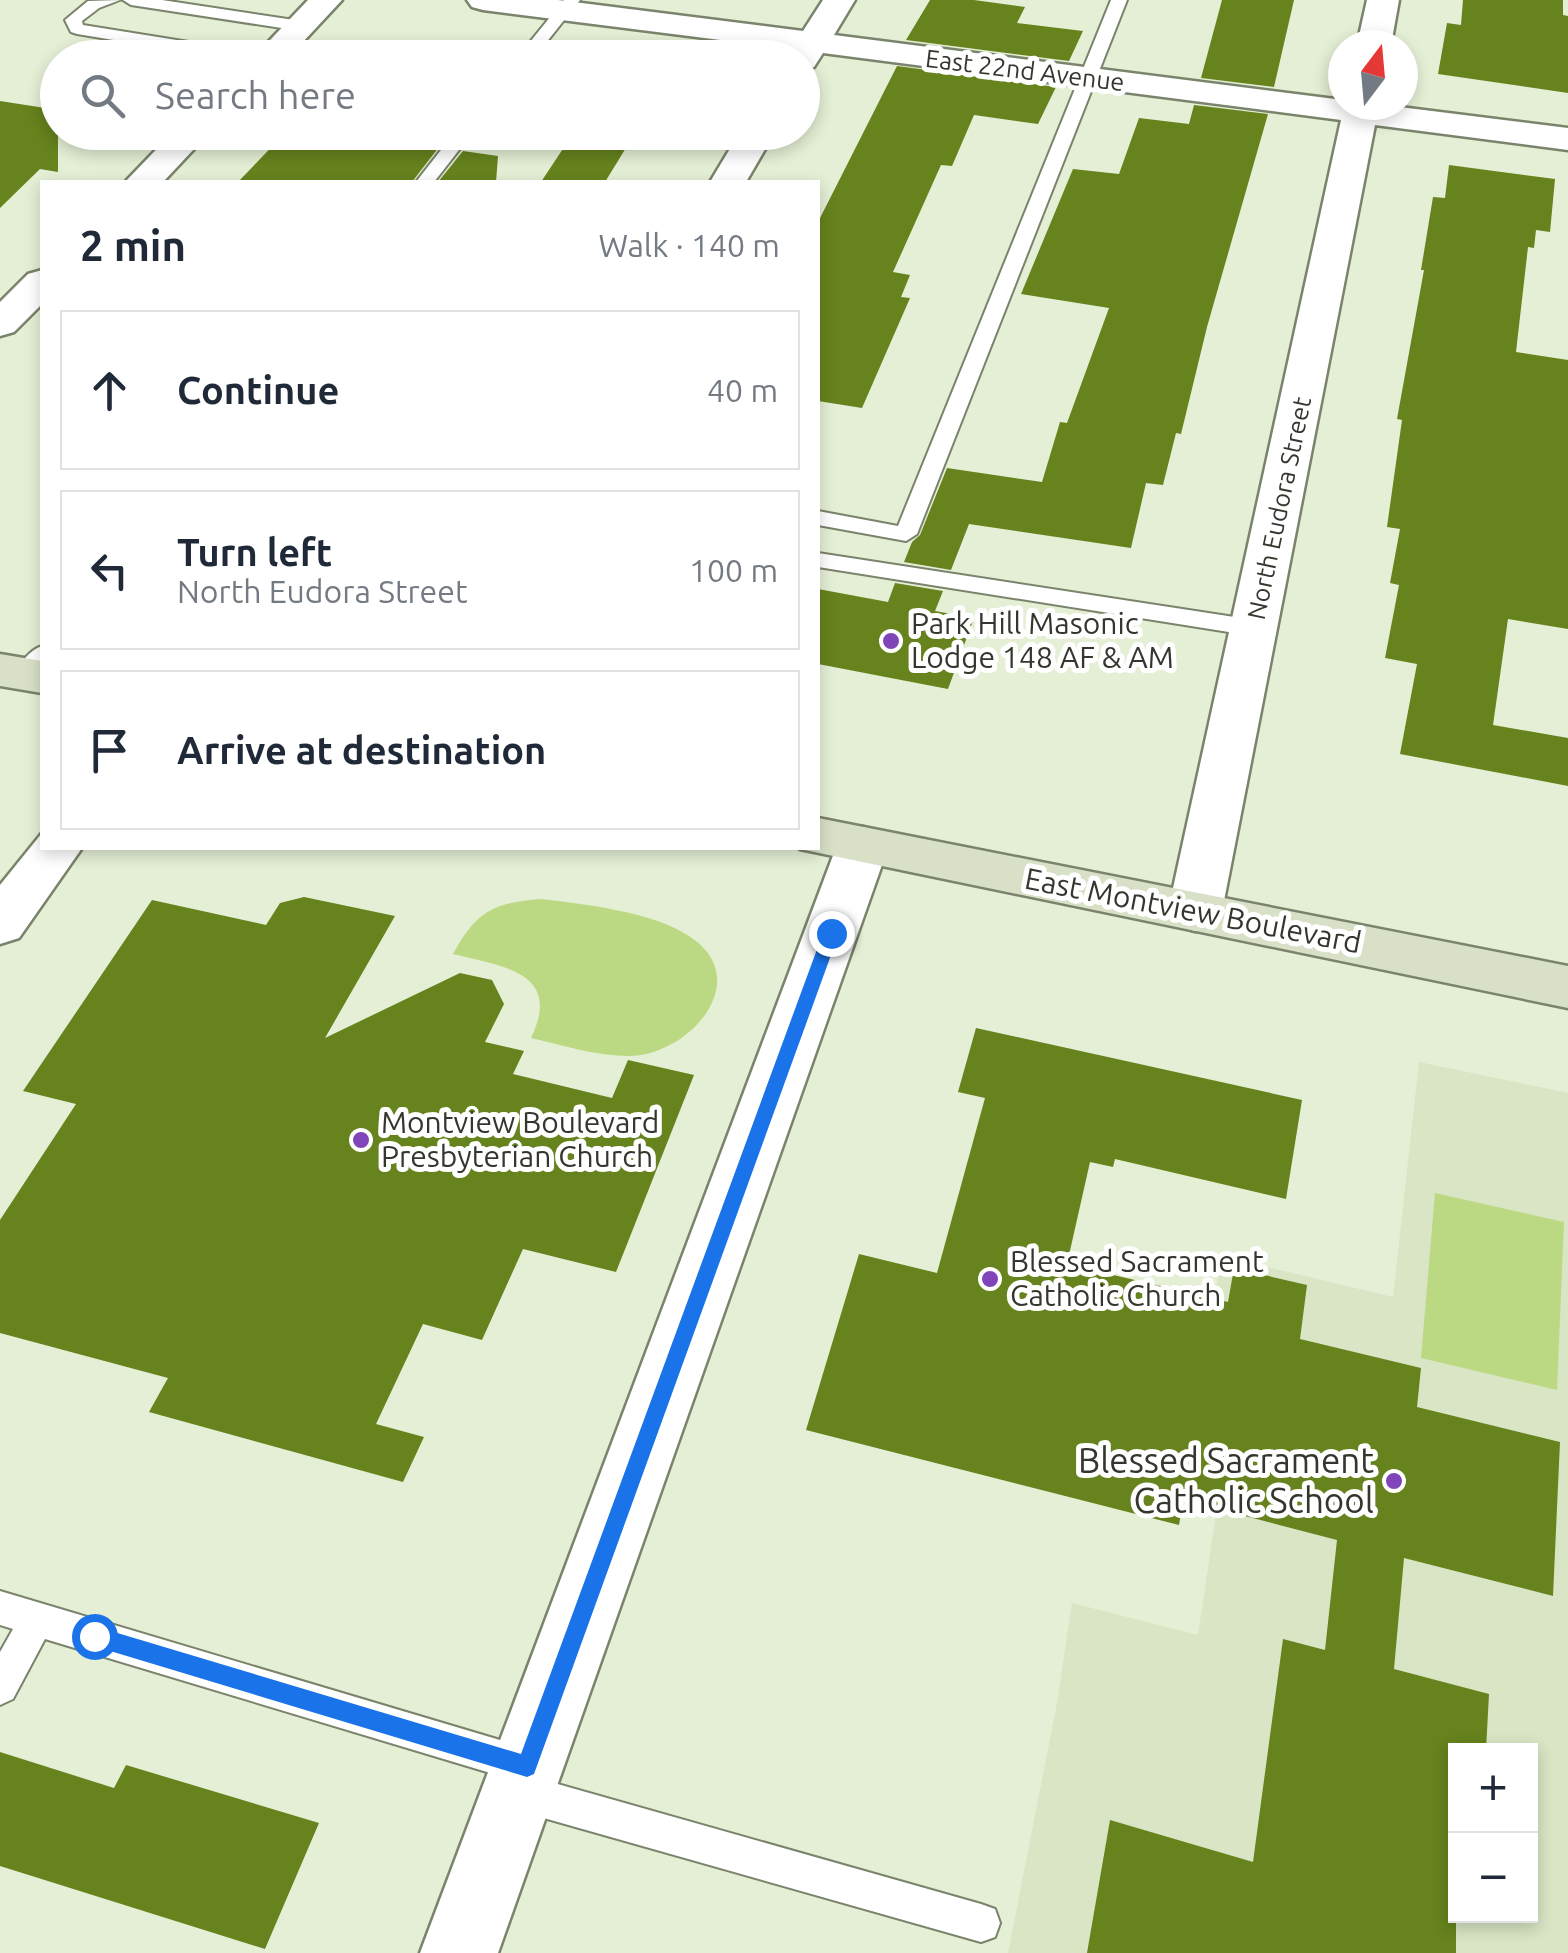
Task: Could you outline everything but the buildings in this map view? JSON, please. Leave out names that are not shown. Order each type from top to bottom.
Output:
[{"type":"street","points":[[287,40],[326,0]]},
{"type":"street","name":"East 22nd Avenue","points":[[483,0],[567,5],[746,40]]},
{"type":"street","points":[[815,40],[839,0]]},
{"type":"street","points":[[1377,30],[1383,0]]},
{"type":"street","name":"East 22nd Avenue","points":[[820,53],[1328,105]]},
{"type":"street","name":"East 22nd Avenue","points":[[1418,118],[1568,140]]},
{"type":"street","name":"North Eudora Street","points":[[1195,911],[1359,120]]},
{"type":"street","points":[[145,180],[175,150]]},
{"type":"street","points":[[729,180],[747,150]]},
{"type":"street","points":[[0,324],[40,284]]},
{"type":"street","points":[[459,1953],[522,1779],[840,841]]},
{"type":"street","name":"East Montview Boulevard","points":[[840,841],[1568,987]]},
{"type":"street","points":[[0,924],[55,850]]},
{"type":"lane","points":[[112,0],[82,12],[74,20],[78,29],[146,40]]},
{"type":"lane","points":[[132,0],[301,26]]},
{"type":"lane","points":[[820,518],[906,534],[1119,0]]},
{"type":"lane","points":[[539,40],[567,5]]},
{"type":"lane","points":[[428,180],[452,150]]},
{"type":"lane","points":[[820,560],[1254,628]]},
{"type":"lane","points":[[0,1608],[522,1779],[981,1923]]},
{"type":"lane","points":[[0,1686],[36,1620]]},
{"type":"shaded area","name":"Blessed Sacrament Catholic School","points":[[1419,1062],[1568,1093],[1568,1953],[1008,1953],[1057,1703],[1072,1603],[1198,1635],[1239,1359],[1207,1351],[1221,1256],[1393,1297]]},
{"type":"green space","points":[[541,899],[638,915],[689,936],[708,954],[717,973],[715,993],[707,1012],[692,1030],[651,1053],[617,1056],[531,1038],[539,1016],[539,999],[533,986],[508,968],[453,954],[470,928],[488,912],[510,903]]},
{"type":"green space","points":[[1435,1193],[1564,1222],[1557,1390],[1421,1358]]},
{"type":"place","name":"Park Hill Masonic Lodge 148 AF & AM","points":[[891,641]]},
{"type":"place","name":"Montview Boulevard Presbyterian Church","points":[[361,1140]]},
{"type":"place","name":"Blessed Sacrament Catholic Church","points":[[990,1279]]},
{"type":"place","name":"Blessed Sacrament Catholic School","points":[[1394,1481]]},
{"type":"route","points":[[94,1636],[527,1766],[831,933]]}]
